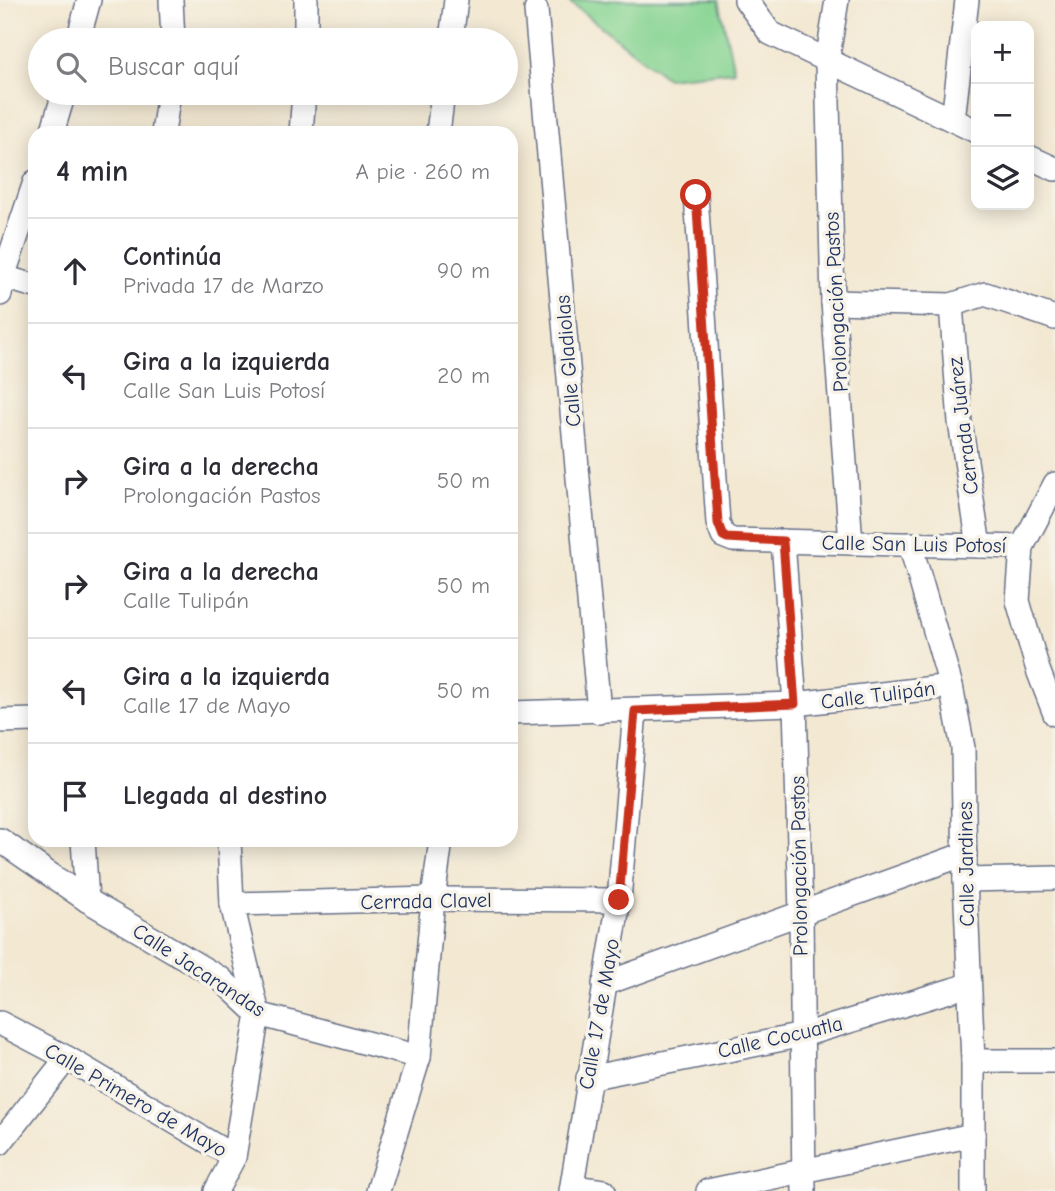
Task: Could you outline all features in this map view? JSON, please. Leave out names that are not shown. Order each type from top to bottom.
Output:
[{"type":"street","points":[[81,28],[89,0]]},
{"type":"street","points":[[171,0],[172,28]]},
{"type":"street","points":[[306,0],[306,28]]},
{"type":"street","points":[[452,28],[456,0]]},
{"type":"street","points":[[746,0],[770,33],[971,129]]},
{"type":"street","name":"Prolongación Pastos","points":[[837,0],[827,62],[833,302],[851,543]]},
{"type":"street","points":[[953,120],[967,0]]},
{"type":"street","name":"Calle Gladiolas","points":[[536,10],[599,712]]},
{"type":"street","points":[[54,126],[60,105]]},
{"type":"street","points":[[164,126],[167,105]]},
{"type":"street","points":[[302,126],[303,105]]},
{"type":"street","points":[[439,126],[442,105]]},
{"type":"street","points":[[1034,159],[1055,169]]},
{"type":"street","name":"Calle San Luis Potosí","points":[[696,195],[718,523],[723,536],[733,540],[1022,547]]},
{"type":"street","points":[[28,203],[1,285],[28,286]]},
{"type":"street","points":[[833,302],[951,305],[985,294],[1055,318]]},
{"type":"street","name":"Cerrada Juárez","points":[[951,305],[960,422],[979,546]]},
{"type":"street","points":[[1055,484],[1022,547],[1018,601],[1038,670],[1055,714]]},
{"type":"street","name":"Prolongación Pastos","points":[[783,541],[795,704],[804,1181]]},
{"type":"street","name":"Calle Jardines","points":[[910,544],[951,686],[963,748],[965,880],[973,1061],[973,1191]]},
{"type":"street","name":"Calle Tulipán","points":[[518,713],[795,704],[951,686]]},
{"type":"street","name":"Calle 17 de Mayo","points":[[572,1189],[588,1077],[619,900],[635,711]]},
{"type":"street","points":[[0,721],[28,720]]},
{"type":"street","name":"Calle Jacarandas","points":[[0,840],[87,900],[221,979],[258,1014],[419,1057]]},
{"type":"street","points":[[83,847],[87,900]]},
{"type":"street","points":[[216,1191],[234,1157],[258,1014],[232,905],[229,847]]},
{"type":"street","points":[[378,1191],[419,1057],[440,847]]},
{"type":"street","points":[[604,984],[965,854]]},
{"type":"street","points":[[965,880],[1055,878]]},
{"type":"street","name":"Cerrada Clavel","points":[[232,905],[433,899],[619,900]]},
{"type":"street","name":"Calle Cocuatla","points":[[588,1077],[803,1035],[969,985]]},
{"type":"street","name":"Calle Primero de Mayo","points":[[0,1023],[67,1058],[234,1157]]},
{"type":"street","points":[[0,1143],[67,1058]]},
{"type":"street","points":[[973,1061],[1055,1060]]},
{"type":"street","points":[[708,1191],[804,1181],[973,1135]]},
{"type":"street","points":[[572,1189],[604,1191]]},
{"type":"green space","points":[[567,0],[719,0],[734,71],[667,78]]},
{"type":"route","points":[[619,900],[635,711],[795,704],[783,541],[733,540],[723,536],[718,523],[696,195]]}]
